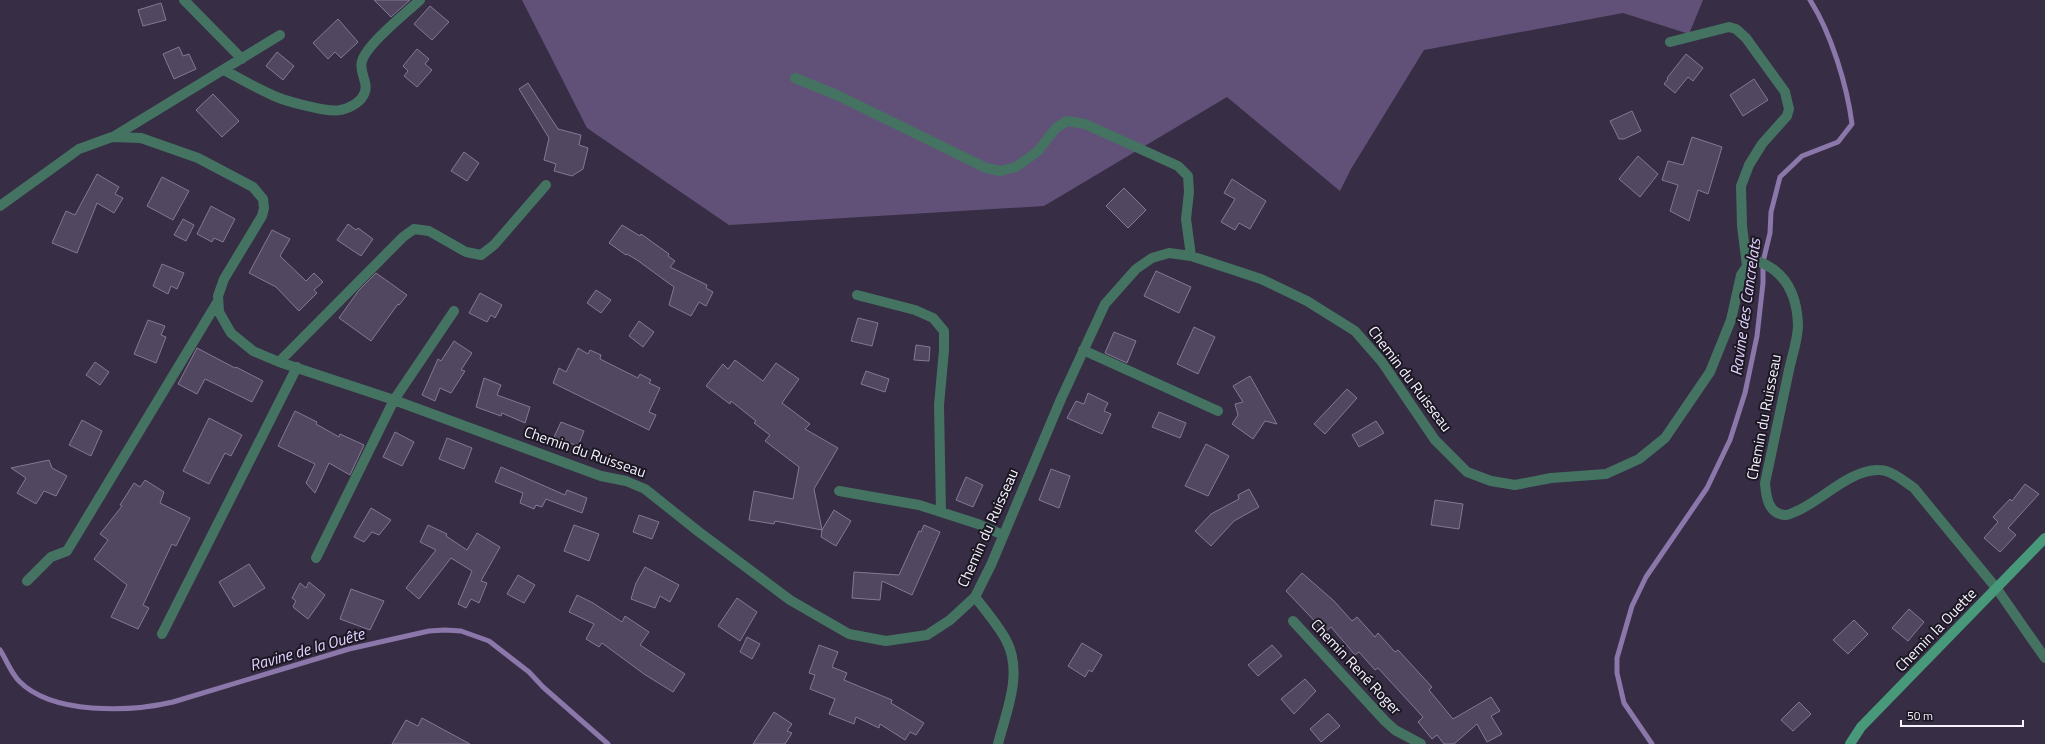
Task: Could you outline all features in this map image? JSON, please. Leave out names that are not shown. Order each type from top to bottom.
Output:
[{"type":"street","points":[[184,0],[242,59]]},
{"type":"street","points":[[224,70],[271,95],[322,109],[340,110],[355,104],[364,96],[366,84],[361,68],[365,55],[376,41],[420,0]]},
{"type":"street","points":[[1670,42],[1729,27],[1736,29],[1746,38],[1785,92],[1788,109],[1787,116],[1762,144],[1749,165],[1741,186],[1742,226],[1747,266]]},
{"type":"street","points":[[0,206],[79,149],[112,137],[280,35]]},
{"type":"street","points":[[795,78],[839,96],[986,168],[1000,171],[1016,167],[1038,151],[1056,128],[1067,121],[1085,124],[1144,150],[1178,166],[1188,176],[1189,192],[1186,219],[1191,256]]},
{"type":"street","points":[[27,581],[51,557],[67,552],[218,301],[218,296],[224,280],[262,216],[264,208],[263,199],[259,192],[253,187],[198,158],[141,138],[112,137]]},
{"type":"street","points":[[279,362],[408,233],[414,229],[428,230],[466,252],[481,255],[494,245],[546,185]]},
{"type":"street","name":"Chemin du Ruisseau","points":[[218,301],[219,312],[231,333],[253,350],[279,362],[394,400],[601,476],[626,481],[645,489],[699,532],[790,600],[849,634],[886,641],[927,635],[950,620],[975,597],[1003,535],[1060,399],[1105,304],[1136,269],[1152,258],[1169,253],[1191,256],[1261,279],[1307,301],[1355,331],[1382,362],[1436,440],[1467,472],[1491,482],[1515,485],[1552,478],[1606,474],[1639,459],[1665,438],[1710,372],[1731,320],[1742,276],[1747,266],[1757,261],[1768,265],[1779,272],[1787,283],[1793,295],[1798,326],[1765,483],[1766,495],[1770,506],[1777,512],[1786,515],[1804,508],[1864,472],[1879,470],[1898,476],[1914,488],[1997,589]]},
{"type":"street","points":[[857,295],[915,310],[933,318],[944,331],[944,350],[938,405],[941,512]]},
{"type":"street","points":[[316,558],[394,400],[454,311]]},
{"type":"street","points":[[1083,350],[1218,411]]},
{"type":"street","points":[[162,634],[297,367]]},
{"type":"street","points":[[839,491],[919,505],[978,524],[1003,535]]},
{"type":"street","name":"Chemin la Ouette","points":[[1850,744],[1862,727],[2045,538]]},
{"type":"street","points":[[1997,589],[2045,658]]},
{"type":"street","points":[[975,597],[1007,642],[1014,670],[1011,694],[998,744]]},
{"type":"street","name":"Chemin René Roger","points":[[1293,621],[1386,722],[1396,730],[1421,744]]},
{"type":"shaded area","points":[[522,0],[1703,0],[1689,34],[1623,13],[1424,50],[1351,169],[1340,191],[1227,97],[1044,206],[729,225],[587,128]]},
{"type":"building","points":[[374,0],[410,0],[391,17]]},
{"type":"building","points":[[161,3],[166,20],[143,26],[138,10]]},
{"type":"building","points":[[430,6],[449,22],[432,40],[414,24]]},
{"type":"building","points":[[338,19],[358,42],[341,58],[335,52],[328,59],[313,43]]},
{"type":"building","points":[[179,47],[183,56],[189,54],[196,69],[174,79],[163,54]]},
{"type":"building","points":[[417,49],[429,59],[425,64],[432,70],[417,87],[404,76],[408,71],[403,66]]},
{"type":"building","points":[[277,52],[294,66],[283,80],[266,66]]},
{"type":"building","points":[[1686,54],[1703,68],[1693,81],[1688,77],[1675,93],[1664,84]]},
{"type":"building","points":[[1754,79],[1768,100],[1743,116],[1730,95]]},
{"type":"building","points":[[528,83],[558,129],[581,135],[579,145],[588,148],[583,169],[572,176],[554,171],[556,164],[544,160],[549,138],[519,89]]},
{"type":"building","points":[[213,94],[239,121],[222,137],[196,110]]},
{"type":"building","points":[[1632,111],[1641,131],[1624,139],[1619,139],[1610,121]]},
{"type":"building","points":[[1692,137],[1722,147],[1708,194],[1698,190],[1689,221],[1670,211],[1678,185],[1662,180],[1668,161],[1683,165]]},
{"type":"building","points":[[464,152],[479,163],[467,181],[451,171]]},
{"type":"building","points":[[1638,156],[1658,174],[1640,197],[1619,179]]},
{"type":"building","points":[[97,174],[119,187],[115,194],[123,198],[114,213],[97,203],[77,253],[52,243],[66,211],[75,215]]},
{"type":"building","points":[[162,177],[189,191],[173,220],[147,206]]},
{"type":"building","points":[[1232,179],[1266,201],[1250,229],[1239,223],[1235,230],[1221,222],[1235,199],[1224,193]]},
{"type":"building","points":[[1124,188],[1146,210],[1128,228],[1106,206]]},
{"type":"building","points":[[211,206],[235,219],[223,242],[214,238],[212,242],[197,234]]},
{"type":"building","points":[[183,219],[194,225],[186,241],[174,235]]},
{"type":"building","points":[[348,224],[356,230],[358,228],[373,239],[361,256],[337,240]]},
{"type":"building","points":[[622,225],[640,236],[641,234],[669,254],[668,256],[675,261],[670,267],[707,285],[706,288],[713,292],[706,306],[699,302],[691,316],[669,305],[674,287],[637,260],[627,254],[626,255],[609,243]]},
{"type":"building","points":[[272,230],[290,239],[280,256],[306,281],[314,273],[323,282],[314,290],[317,293],[299,311],[276,287],[249,273]]},
{"type":"building","points":[[162,264],[184,273],[177,289],[171,286],[168,294],[153,286]]},
{"type":"building","points":[[1156,271],[1191,287],[1179,313],[1144,296]]},
{"type":"building","points":[[376,273],[407,295],[399,305],[398,304],[371,341],[339,318],[359,290]]},
{"type":"building","points":[[596,290],[611,300],[601,313],[587,303]]},
{"type":"building","points":[[480,293],[502,305],[495,318],[491,315],[487,322],[469,313]]},
{"type":"building","points":[[858,318],[878,323],[872,346],[851,341]]},
{"type":"building","points":[[148,320],[165,326],[161,335],[166,337],[156,363],[134,354]]},
{"type":"building","points":[[639,321],[654,332],[643,347],[629,336]]},
{"type":"building","points":[[1194,327],[1215,337],[1198,374],[1177,364]]},
{"type":"building","points":[[1114,332],[1136,341],[1127,363],[1105,353]]},
{"type":"building","points":[[454,341],[472,353],[461,370],[465,371],[451,393],[440,388],[435,401],[422,395],[438,359],[441,361]]},
{"type":"building","points":[[916,345],[930,347],[929,361],[914,360]]},
{"type":"building","points":[[197,348],[263,381],[252,402],[205,379],[197,394],[178,384]]},
{"type":"building","points":[[578,348],[588,354],[590,350],[601,355],[600,359],[638,378],[640,374],[651,380],[649,383],[660,388],[649,412],[656,415],[649,430],[553,383],[559,368],[566,372]]},
{"type":"building","points":[[735,360],[763,381],[776,363],[799,379],[782,403],[810,424],[805,429],[838,448],[814,489],[822,530],[775,521],[774,524],[749,520],[754,491],[793,499],[799,467],[765,441],[770,435],[754,423],[756,421],[731,401],[730,404],[706,386],[723,364],[728,369]]},
{"type":"building","points":[[95,362],[109,372],[100,385],[86,375]]},
{"type":"building","points":[[866,371],[889,379],[885,392],[861,384]]},
{"type":"building","points":[[1250,376],[1277,424],[1265,421],[1253,439],[1232,424],[1238,415],[1235,404],[1243,402],[1233,386]]},
{"type":"building","points":[[484,378],[501,385],[497,395],[530,407],[525,423],[502,413],[501,416],[476,407]]},
{"type":"building","points":[[1347,389],[1357,398],[1325,434],[1314,424]]},
{"type":"building","points":[[1088,393],[1108,403],[1104,411],[1111,414],[1102,434],[1067,418],[1076,401],[1084,404]]},
{"type":"building","points":[[295,411],[317,422],[316,424],[339,437],[340,434],[364,445],[350,475],[329,463],[315,493],[306,483],[315,464],[278,446]]},
{"type":"building","points":[[1159,412],[1186,423],[1180,438],[1152,427]]},
{"type":"building","points":[[209,418],[242,435],[231,456],[225,453],[209,484],[183,471]]},
{"type":"building","points":[[82,420],[102,431],[91,456],[69,445]]},
{"type":"building","points":[[1376,421],[1384,433],[1359,447],[1352,435]]},
{"type":"building","points":[[561,422],[584,431],[578,446],[554,437]]},
{"type":"building","points":[[395,432],[414,442],[402,466],[383,457]]},
{"type":"building","points":[[447,438],[472,448],[464,469],[439,459]]},
{"type":"building","points":[[1206,444],[1229,456],[1208,496],[1185,486]]},
{"type":"building","points":[[49,460],[52,468],[67,476],[56,496],[44,491],[36,504],[17,493],[26,478],[11,468]]},
{"type":"building","points":[[501,467],[565,495],[567,490],[587,498],[582,513],[546,499],[542,507],[536,505],[534,509],[520,503],[523,493],[495,482]]},
{"type":"building","points":[[1051,469],[1070,476],[1059,508],[1039,500]]},
{"type":"building","points":[[966,477],[983,485],[973,507],[956,500]]},
{"type":"building","points":[[145,480],[164,492],[160,503],[190,518],[176,546],[172,544],[143,605],[149,608],[138,629],[111,617],[127,585],[94,559],[108,540],[100,534],[122,506],[120,505],[134,483],[140,487]]},
{"type":"building","points":[[2025,484],[2039,494],[2008,528],[2016,535],[2000,552],[1984,538],[1998,522],[1993,517],[2010,499],[2012,501]]},
{"type":"building","points":[[1249,489],[1259,507],[1234,521],[1211,546],[1195,531],[1211,514],[1239,499],[1238,495]]},
{"type":"building","points":[[1435,500],[1463,504],[1459,529],[1431,525]]},
{"type":"building","points":[[371,508],[391,520],[379,535],[372,532],[364,542],[354,537]]},
{"type":"building","points":[[834,510],[851,521],[836,546],[821,537],[822,530]]},
{"type":"building","points":[[639,515],[659,522],[652,539],[633,532]]},
{"type":"building","points":[[428,525],[447,534],[446,536],[467,550],[477,533],[500,547],[481,581],[487,583],[479,603],[471,599],[466,608],[458,604],[472,571],[451,558],[419,599],[406,588],[436,550],[420,542]]},
{"type":"building","points":[[574,525],[599,534],[589,561],[564,551]]},
{"type":"building","points":[[924,525],[940,532],[912,595],[882,581],[880,600],[852,598],[854,572],[899,575],[919,531],[921,532]]},
{"type":"building","points":[[249,564],[265,588],[234,607],[219,582]]},
{"type":"building","points":[[645,567],[679,585],[670,602],[660,596],[655,608],[631,599],[636,583]]},
{"type":"building","points":[[1302,573],[1334,601],[1352,621],[1357,617],[1375,637],[1378,633],[1395,652],[1398,650],[1432,687],[1429,690],[1453,719],[1491,697],[1500,711],[1491,716],[1502,734],[1487,742],[1477,724],[1454,744],[1444,744],[1437,735],[1432,739],[1418,722],[1423,717],[1378,668],[1375,670],[1359,652],[1355,655],[1331,627],[1325,632],[1286,591]]},
{"type":"building","points":[[518,575],[535,585],[524,603],[507,594]]},
{"type":"building","points":[[309,582],[325,595],[308,619],[294,608],[293,606],[296,601],[292,598],[300,583],[306,588]]},
{"type":"building","points":[[351,589],[384,601],[370,630],[340,619]]},
{"type":"building","points":[[577,595],[593,603],[622,622],[625,616],[649,632],[640,645],[685,674],[673,692],[644,674],[602,643],[599,647],[586,639],[594,624],[569,612]]},
{"type":"building","points":[[737,598],[757,612],[740,641],[718,626]]},
{"type":"building","points":[[1909,609],[1924,622],[1908,641],[1892,628]]},
{"type":"building","points":[[1854,620],[1868,634],[1848,654],[1833,640]]},
{"type":"building","points":[[747,637],[760,644],[752,659],[740,652]]},
{"type":"building","points":[[1082,643],[1102,655],[1092,672],[1089,670],[1085,677],[1068,666]]},
{"type":"building","points":[[819,645],[838,652],[832,667],[847,673],[844,680],[892,700],[891,703],[924,723],[916,735],[910,732],[905,740],[880,724],[879,728],[856,717],[854,724],[829,714],[835,699],[810,689],[815,675],[809,673]]},
{"type":"building","points":[[1272,645],[1282,656],[1258,676],[1248,665]]},
{"type":"building","points":[[1305,679],[1316,691],[1294,714],[1281,699]]},
{"type":"building","points":[[1799,702],[1811,714],[1793,731],[1781,720]]},
{"type":"building","points":[[774,712],[792,724],[787,731],[792,733],[785,744],[753,744]]},
{"type":"building","points":[[1327,714],[1329,714],[1340,726],[1321,742],[1310,729]]},
{"type":"building","points":[[422,718],[470,744],[392,744],[406,720],[418,726]]},
{"type":"waterway","name":"Ravine des Cancrelats","points":[[1652,744],[1624,703],[1617,673],[1617,658],[1632,606],[1646,577],[1707,488],[1730,440],[1745,393],[1757,336],[1763,283],[1763,262],[1770,233],[1771,212],[1780,177],[1802,156],[1838,142],[1852,124],[1850,109],[1837,60],[1825,28],[1810,0]]},
{"type":"waterway","name":"Ravine de la Ouête","points":[[0,650],[16,678],[33,692],[51,700],[71,705],[114,709],[135,708],[173,702],[349,649],[429,631],[461,631],[489,641],[529,672],[543,687],[608,744]]}]
